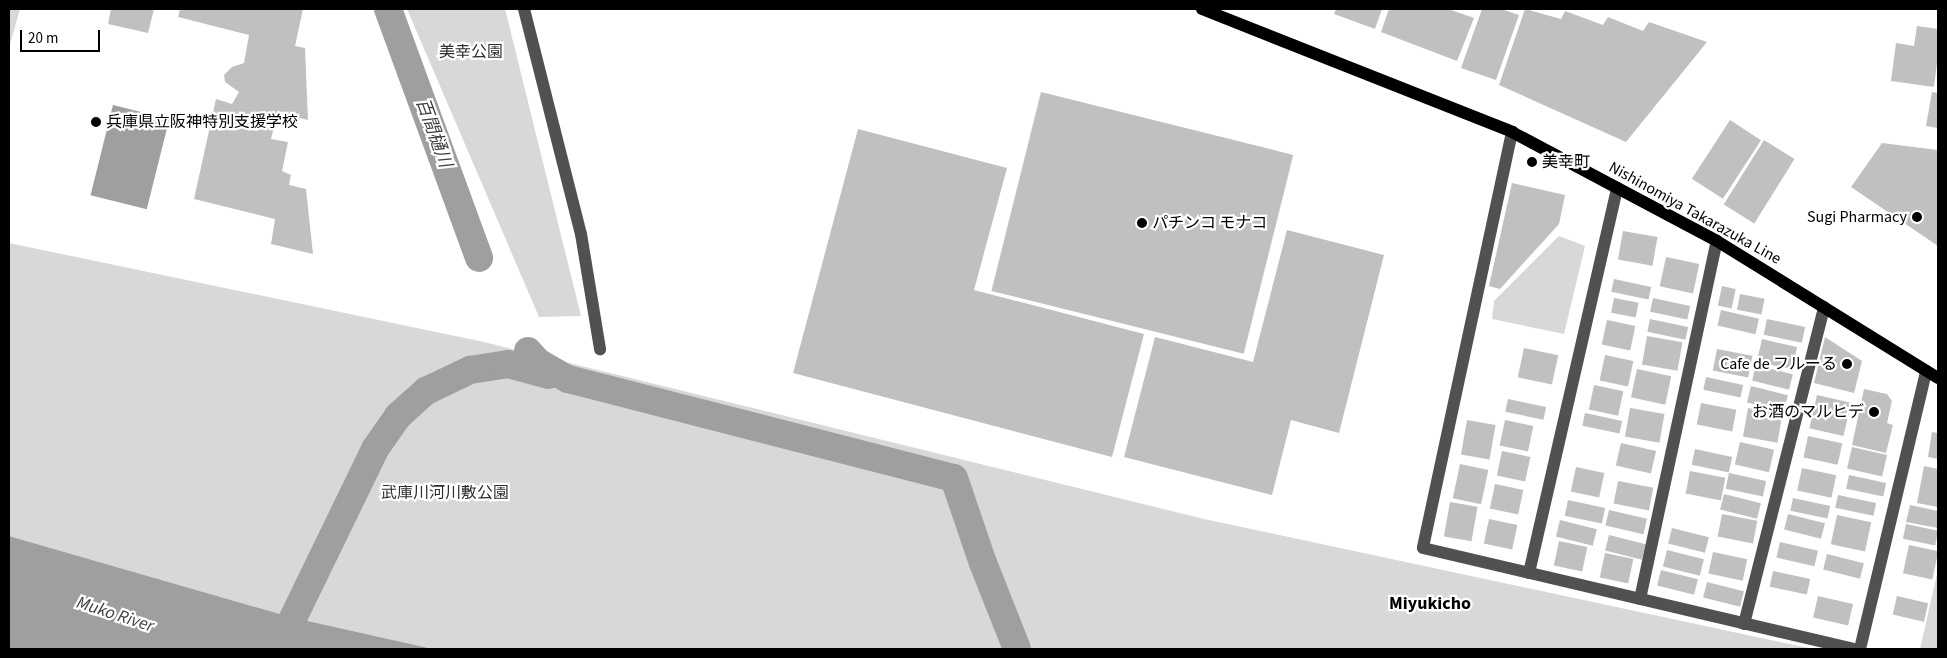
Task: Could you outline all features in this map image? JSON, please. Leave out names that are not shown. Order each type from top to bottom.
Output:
[{"type":"main road","name":"Nishinomiya Takarazuka Line","points":[[1202,9],[1512,132],[1717,241],[1938,378]]},
{"type":"street","points":[[524,9],[581,234],[600,349]]},
{"type":"street","points":[[1512,132],[1423,548],[1852,649]]},
{"type":"street","points":[[1528,573],[1617,188]]},
{"type":"street","points":[[1640,599],[1717,241]]},
{"type":"street","points":[[1744,624],[1824,307]]},
{"type":"street","points":[[1860,649],[1926,371]]},
{"type":"green space","points":[[9,9],[20,9],[9,48]]},
{"type":"green space","name":"美幸公園","points":[[407,9],[505,9],[581,316],[539,317]]},
{"type":"green space","points":[[1559,236],[1585,246],[1564,334],[1492,319],[1494,301]]},
{"type":"green space","name":"武庫川河川敷公園","points":[[9,243],[484,342],[1204,519],[1813,649],[433,649],[290,617],[9,536]]},
{"type":"green space","points":[[1938,570],[1938,649],[1920,649]]},
{"type":"water","points":[[113,105],[169,119],[147,209],[91,195]]},
{"type":"water","name":"Muko River","points":[[9,536],[290,617],[433,649],[9,649]]},
{"type":"building","points":[[111,9],[154,9],[148,33],[108,24]]},
{"type":"building","points":[[180,9],[303,9],[295,46],[305,48],[308,120],[300,118],[298,124],[276,119],[271,139],[288,142],[282,171],[291,175],[289,185],[306,189],[313,254],[271,244],[275,219],[194,199],[216,99],[232,104],[239,92],[225,82],[224,75],[232,67],[244,63],[249,35],[178,17]]},
{"type":"building","points":[[1336,9],[1382,9],[1375,29],[1334,14]]},
{"type":"building","points":[[1389,9],[1448,9],[1474,18],[1457,61],[1381,32]]},
{"type":"building","points":[[1482,9],[1501,9],[1519,15],[1496,80],[1461,68]]},
{"type":"building","points":[[1525,9],[1561,19],[1565,11],[1603,25],[1608,17],[1643,31],[1649,22],[1707,42],[1626,142],[1499,85]]},
{"type":"building","points":[[1917,26],[1938,29],[1938,55],[1934,87],[1891,81],[1896,43],[1914,46]]},
{"type":"building","name":"パチンコ モナコ","points":[[1041,92],[1293,155],[1244,354],[991,291]]},
{"type":"building","points":[[1932,92],[1938,93],[1938,128],[1926,126]]},
{"type":"building","points":[[1730,120],[1761,140],[1723,199],[1692,179]]},
{"type":"building","points":[[858,129],[1007,168],[974,290],[1144,334],[1112,457],[793,373]]},
{"type":"building","points":[[1764,140],[1795,159],[1754,224],[1724,204]]},
{"type":"building","name":"Sugi Pharmacy","points":[[1882,143],[1938,150],[1938,246],[1851,187]]},
{"type":"building","points":[[1512,183],[1565,195],[1559,224],[1500,289],[1489,286]]},
{"type":"building","points":[[1287,230],[1384,255],[1339,433],[1291,420],[1272,495],[1124,457],[1155,337],[1253,362]]},
{"type":"building","points":[[1623,231],[1657,237],[1652,266],[1618,260]]},
{"type":"building","points":[[1666,257],[1699,264],[1693,293],[1660,286]]},
{"type":"building","points":[[1614,279],[1651,287],[1648,300],[1611,292]]},
{"type":"building","points":[[1722,286],[1736,289],[1732,308],[1718,306]]},
{"type":"building","points":[[1740,294],[1765,299],[1761,314],[1737,310]]},
{"type":"building","points":[[1614,298],[1639,303],[1636,317],[1611,313]]},
{"type":"building","points":[[1653,298],[1690,306],[1687,320],[1650,312]]},
{"type":"building","points":[[1721,310],[1759,319],[1755,334],[1717,326]]},
{"type":"building","points":[[1650,319],[1688,327],[1685,340],[1647,332]]},
{"type":"building","points":[[1767,319],[1805,327],[1802,343],[1764,335]]},
{"type":"building","points":[[1607,320],[1635,326],[1630,350],[1602,344]]},
{"type":"building","points":[[1647,336],[1682,342],[1677,371],[1642,365]]},
{"type":"building","points":[[1825,337],[1862,361],[1854,393],[1814,383]]},
{"type":"building","points":[[1762,339],[1797,347],[1792,370],[1757,361]]},
{"type":"building","points":[[1524,348],[1558,355],[1552,385],[1518,377]]},
{"type":"building","points":[[1717,349],[1752,356],[1748,377],[1713,371]]},
{"type":"building","points":[[1605,355],[1633,361],[1628,386],[1600,380]]},
{"type":"building","points":[[1756,365],[1793,374],[1789,390],[1752,381]]},
{"type":"building","points":[[1637,369],[1671,376],[1665,405],[1631,397]]},
{"type":"building","points":[[1706,377],[1743,385],[1740,398],[1703,390]]},
{"type":"building","points":[[1594,385],[1623,391],[1618,416],[1589,409]]},
{"type":"building","points":[[1751,386],[1788,395],[1784,412],[1747,402]]},
{"type":"building","name":"お酒のマルヒデ","points":[[1864,389],[1887,394],[1892,401],[1887,423],[1893,425],[1886,453],[1852,445]]},
{"type":"building","points":[[1817,395],[1851,403],[1843,436],[1809,428]]},
{"type":"building","points":[[1508,399],[1546,407],[1543,420],[1505,412]]},
{"type":"building","points":[[1701,403],[1736,410],[1732,431],[1697,425]]},
{"type":"building","points":[[1630,408],[1664,414],[1659,443],[1625,437]]},
{"type":"building","points":[[1748,408],[1782,414],[1777,443],[1743,437]]},
{"type":"building","points":[[1585,413],[1622,421],[1619,434],[1582,426]]},
{"type":"building","points":[[1467,420],[1496,425],[1489,460],[1461,454]]},
{"type":"building","points":[[1505,420],[1533,426],[1528,451],[1500,445]]},
{"type":"building","points":[[1932,432],[1938,433],[1938,459],[1928,457]]},
{"type":"building","points":[[1808,436],[1842,443],[1838,465],[1803,458]]},
{"type":"building","points":[[1740,442],[1774,450],[1769,472],[1735,464]]},
{"type":"building","points":[[1621,443],[1656,451],[1651,474],[1616,465]]},
{"type":"building","points":[[1852,447],[1887,455],[1882,477],[1847,468]]},
{"type":"building","points":[[1695,449],[1732,457],[1729,473],[1692,465]]},
{"type":"building","points":[[1502,451],[1530,457],[1525,481],[1497,475]]},
{"type":"building","points":[[1460,464],[1488,470],[1481,504],[1453,498]]},
{"type":"building","points":[[1924,466],[1938,469],[1938,507],[1917,503]]},
{"type":"building","points":[[1576,467],[1604,473],[1599,497],[1571,491]]},
{"type":"building","points":[[1802,468],[1836,475],[1831,498],[1797,490]]},
{"type":"building","points":[[1690,471],[1725,478],[1721,500],[1686,494]]},
{"type":"building","points":[[1729,473],[1766,481],[1763,497],[1726,489]]},
{"type":"building","points":[[1849,475],[1886,483],[1883,497],[1846,489]]},
{"type":"building","points":[[1618,481],[1653,488],[1649,510],[1614,504]]},
{"type":"building","points":[[1495,484],[1523,490],[1518,514],[1490,508]]},
{"type":"building","points":[[1724,494],[1761,503],[1757,519],[1720,510]]},
{"type":"building","points":[[1838,495],[1876,503],[1873,516],[1835,508]]},
{"type":"building","points":[[1793,498],[1830,506],[1827,519],[1790,511]]},
{"type":"building","points":[[1568,500],[1605,508],[1602,524],[1565,516]]},
{"type":"building","points":[[1450,502],[1478,507],[1471,541],[1444,536]]},
{"type":"building","points":[[1910,505],[1938,511],[1938,528],[1906,522]]},
{"type":"building","points":[[1609,510],[1647,519],[1643,534],[1605,526]]},
{"type":"building","points":[[1722,514],[1757,521],[1753,543],[1718,537]]},
{"type":"building","points":[[1788,514],[1825,523],[1821,539],[1784,530]]},
{"type":"building","points":[[1837,515],[1871,522],[1865,552],[1831,544]]},
{"type":"building","points":[[1489,519],[1517,525],[1512,549],[1484,543]]},
{"type":"building","points":[[1560,520],[1597,529],[1593,546],[1556,536]]},
{"type":"building","points":[[1906,524],[1938,531],[1935,546],[1903,539]]},
{"type":"building","points":[[1672,528],[1709,537],[1705,553],[1668,544]]},
{"type":"building","points":[[1609,535],[1646,544],[1642,560],[1605,551]]},
{"type":"building","points":[[1559,541],[1587,547],[1582,571],[1554,565]]},
{"type":"building","points":[[1780,542],[1818,551],[1814,566],[1776,558]]},
{"type":"building","points":[[1909,545],[1938,551],[1932,580],[1903,573]]},
{"type":"building","points":[[1667,550],[1704,559],[1700,576],[1663,566]]},
{"type":"building","points":[[1713,552],[1747,559],[1743,581],[1708,574]]},
{"type":"building","points":[[1605,553],[1633,559],[1628,583],[1600,577]]},
{"type":"building","points":[[1827,554],[1864,563],[1860,579],[1823,570]]},
{"type":"building","points":[[1661,570],[1698,579],[1694,595],[1657,586]]},
{"type":"building","points":[[1773,571],[1810,579],[1807,595],[1770,587]]},
{"type":"building","points":[[1707,582],[1744,591],[1740,607],[1703,598]]},
{"type":"building","points":[[1818,596],[1853,604],[1848,626],[1813,617]]},
{"type":"building","points":[[1897,596],[1928,603],[1924,622],[1893,615]]},
{"type":"waterway","name":"百間樋川","points":[[388,9],[479,258]]},
{"type":"waterway","points":[[528,351],[538,362],[568,379],[954,478],[983,563],[1017,649]]},
{"type":"waterway","points":[[278,649],[375,449],[398,416],[426,391],[470,370],[508,364],[549,375]]},
{"type":"place","name":"兵庫県立阪神特別支援学校","points":[[96,122]]},
{"type":"place","name":"美幸町","points":[[1532,162]]},
{"type":"place","name":"Sugi Pharmacy","points":[[1917,217]]},
{"type":"place","name":"パチンコ モナコ","points":[[1142,223]]},
{"type":"place","name":"Cafe de フルーる","points":[[1847,364]]},
{"type":"place","name":"お酒のマルヒデ","points":[[1874,412]]},
{"type":"district","name":"Miyukicho","points":[[1430,604]]}]
